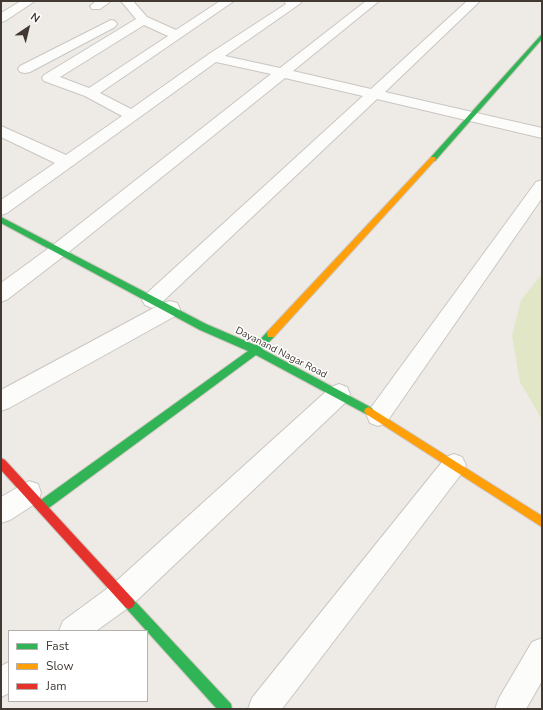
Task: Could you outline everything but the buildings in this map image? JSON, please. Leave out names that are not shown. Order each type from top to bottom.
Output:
[{"type":"street","points":[[1,18],[29,1]]},
{"type":"street","points":[[127,1],[143,20],[177,35]]},
{"type":"street","points":[[90,93],[228,1]]},
{"type":"street","points":[[1,294],[59,250],[373,1]]},
{"type":"street","points":[[1,401],[161,304],[373,94],[474,1]]},
{"type":"street","points":[[1,209],[214,57],[294,2]]},
{"type":"street","points":[[49,78],[143,20]]},
{"type":"street","points":[[112,24],[21,67],[90,93],[132,115]]},
{"type":"street","points":[[1,511],[36,499],[256,350],[471,117],[542,36]]},
{"type":"street","points":[[214,57],[542,133]]},
{"type":"street","points":[[1,131],[67,162]]},
{"type":"street","points":[[378,416],[540,192]]},
{"type":"street","name":"Dayanand Nagar Road","points":[[1,220],[203,327],[256,350],[339,394],[378,416],[542,522]]},
{"type":"street","points":[[73,630],[122,595],[339,394]]},
{"type":"street","points":[[1,463],[36,499],[226,709]]},
{"type":"street","points":[[262,709],[454,465]]},
{"type":"street","points":[[510,709],[542,652]]},
{"type":"green space","points":[[542,274],[542,420],[520,382],[512,336],[521,300]]},
{"type":"traffic: fast","points":[[433,159],[542,36]]},
{"type":"traffic: fast","points":[[1,220],[203,327],[256,350],[369,411]]},
{"type":"traffic: fast","points":[[42,506],[256,350],[271,334]]},
{"type":"traffic: fast","points":[[129,603],[226,709]]},
{"type":"traffic: slow","points":[[271,334],[433,159]]},
{"type":"traffic: slow","points":[[369,411],[542,522]]},
{"type":"traffic: jam","points":[[1,463],[129,603]]}]
